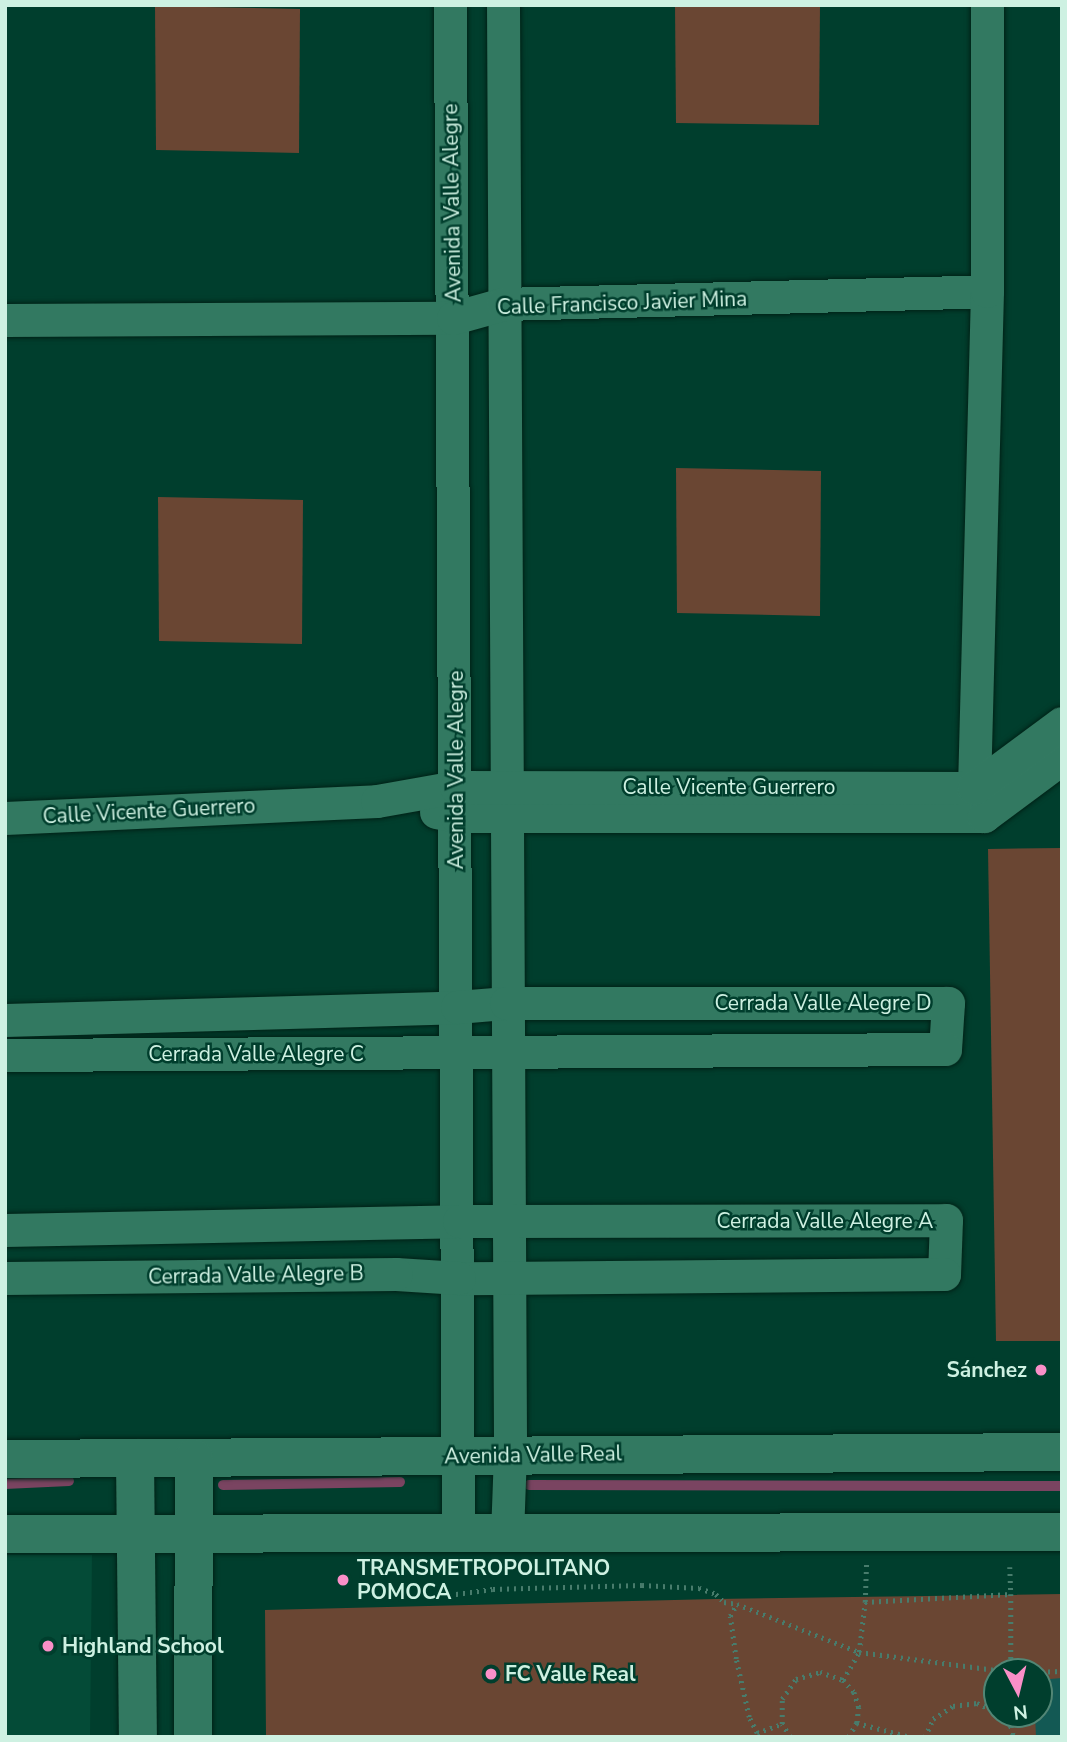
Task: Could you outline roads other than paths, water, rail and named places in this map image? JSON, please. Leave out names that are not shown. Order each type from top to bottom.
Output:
[{"type":"street","name":"Avenida Valle Alegre","points":[[450,5],[459,1221],[458,1535]]},
{"type":"street","points":[[503,5],[509,1453],[507,1534]]},
{"type":"street","points":[[974,788],[987,291],[987,5]]},
{"type":"street","name":"Calle Francisco Javier Mina","points":[[5,320],[453,318],[503,303],[987,291]]},
{"type":"street","points":[[974,788],[1062,723]]},
{"type":"street","name":"Calle Vicente Guerrero","points":[[505,801],[984,816],[1062,758]]},
{"type":"street","name":"Calle Vicente Guerrero","points":[[5,818],[377,801],[505,801],[974,788]]},
{"type":"street","name":"Cerrada Valle Alegre C","points":[[5,1020],[457,1007],[506,1003]]},
{"type":"street","name":"Cerrada Valle Alegre D","points":[[506,1003],[948,1003],[945,1049],[506,1051]]},
{"type":"street","name":"Cerrada Valle Alegre C","points":[[5,1055],[457,1054],[506,1051]]},
{"type":"street","name":"Cerrada Valle Alegre A","points":[[507,1222],[946,1220],[944,1274],[507,1277]]},
{"type":"street","points":[[5,1230],[507,1222]]},
{"type":"street","name":"Cerrada Valle Alegre B","points":[[5,1278],[382,1274],[459,1278],[507,1277]]},
{"type":"street","name":"Avenida Valle Real","points":[[5,1459],[460,1456],[509,1453],[1062,1452]]},
{"type":"street","points":[[135,1458],[138,1737]]},
{"type":"street","points":[[194,1458],[194,1737]]},
{"type":"street","points":[[5,1534],[1062,1532]]},
{"type":"waterway","points":[[5,1484],[69,1481]]},
{"type":"waterway","points":[[223,1485],[400,1482]]},
{"type":"waterway","points":[[529,1485],[1062,1486]]},
{"type":"place","name":"Sánchez","points":[[1041,1370]]},
{"type":"place","name":"TRANSMETROPOLITANO POMOCA","points":[[343,1580]]},
{"type":"place","name":"Highland School","points":[[48,1646]]},
{"type":"place","name":"FC Valle Real","points":[[491,1674]]}]
